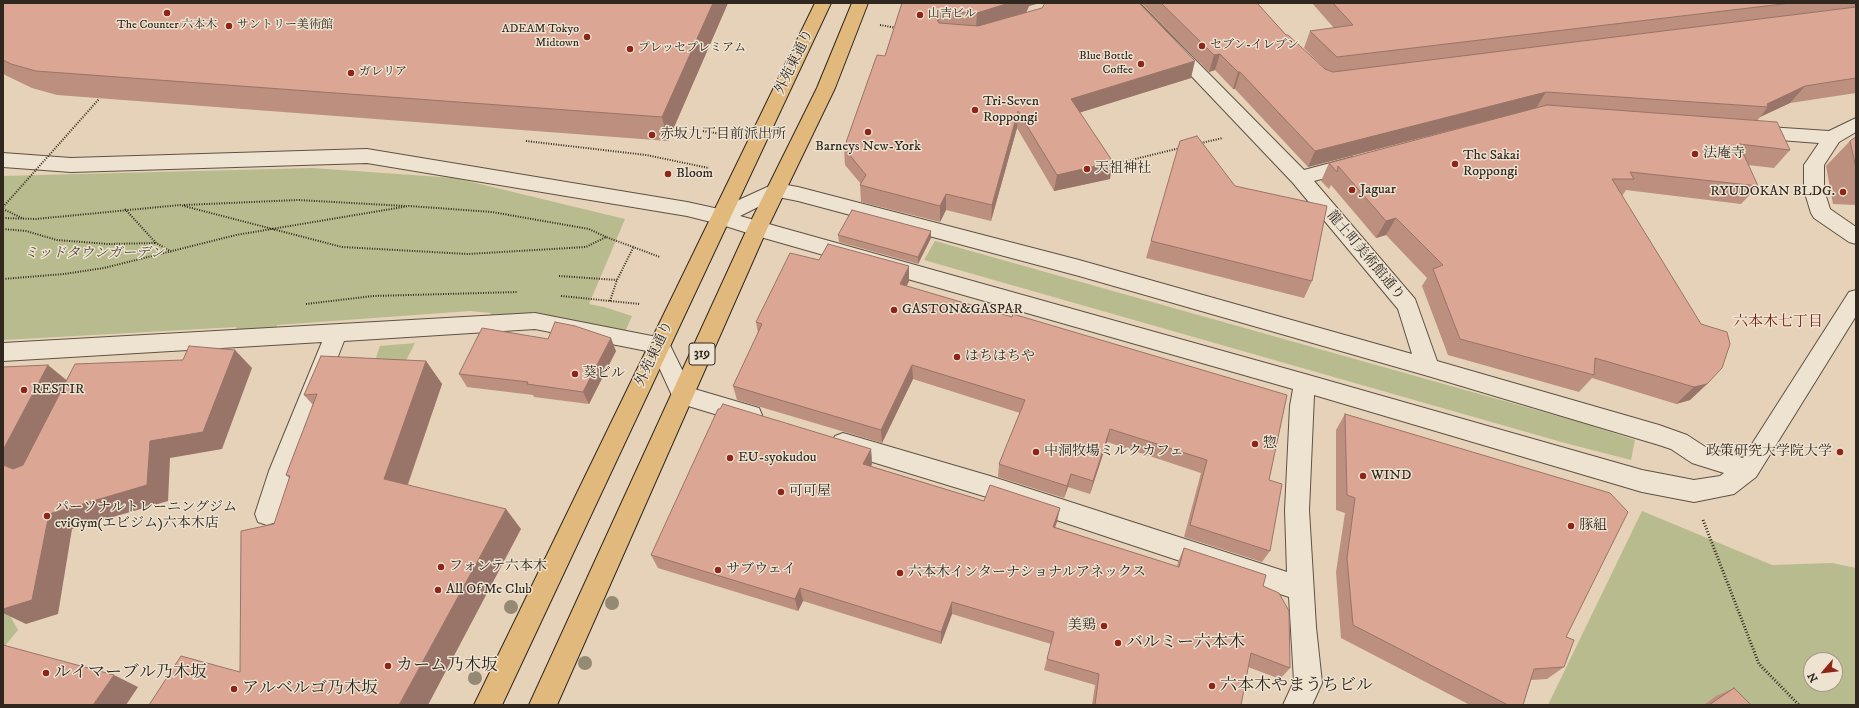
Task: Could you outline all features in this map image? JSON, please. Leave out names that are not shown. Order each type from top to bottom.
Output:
[{"type":"main road","name":"外苑東通り","points":[[488,705],[823,3]]},
{"type":"main road","name":"319","points":[[543,705],[757,229],[826,88],[860,3]]},
{"type":"street","name":"龍土町美術館通り","points":[[1130,3],[1300,178],[1407,305],[1428,367]]},
{"type":"street","points":[[1856,124],[1832,138],[1814,166],[1814,190],[1821,214],[1856,237]]},
{"type":"street","points":[[1738,131],[1832,138]]},
{"type":"street","points":[[3,160],[71,165],[367,156],[687,209],[721,217],[757,229],[1305,382],[1438,424],[1634,478],[1694,491],[1725,486],[1748,470],[1856,298]]},
{"type":"street","points":[[1300,178],[1369,160]]},
{"type":"street","points":[[721,217],[776,190],[1079,268],[1428,367],[1659,435],[1679,442],[1700,456],[1748,470]]},
{"type":"street","points":[[3,352],[336,334],[535,321],[659,345],[683,395],[769,421]]},
{"type":"street","points":[[268,514],[281,471],[300,428],[336,334]]},
{"type":"street","points":[[91,368],[101,347]]},
{"type":"street","points":[[1297,705],[1308,683],[1302,627],[1297,510],[1301,406],[1305,382]]},
{"type":"street","points":[[822,437],[990,487],[1301,589]]},
{"type":"path","points":[[878,25],[900,28]]},
{"type":"path","points":[[24,219],[3,208],[99,99]]},
{"type":"path","points":[[1200,143],[1254,131]]},
{"type":"path","points":[[703,132],[727,135]]},
{"type":"path","points":[[526,140],[646,155],[710,168]]},
{"type":"path","points":[[1109,165],[1185,147]]},
{"type":"path","points":[[3,218],[24,219],[180,205],[298,200],[409,206],[492,212],[590,229],[606,237],[634,246],[660,257]]},
{"type":"path","points":[[180,205],[273,231],[342,247],[468,254],[586,247],[606,237]]},
{"type":"path","points":[[3,279],[64,274],[104,268],[236,236],[273,231],[409,206]]},
{"type":"path","points":[[125,209],[156,243],[172,252]]},
{"type":"path","points":[[3,229],[26,231],[57,240],[93,243],[156,243]]},
{"type":"path","points":[[610,301],[617,280],[634,246]]},
{"type":"path","points":[[559,276],[617,280]]},
{"type":"path","points":[[1694,491],[1759,664],[1799,705]]},
{"type":"green space","name":"ミッドタウンガーデン","points":[[312,168],[455,178],[625,219],[589,304],[632,316],[624,334],[488,320],[491,313],[470,311],[277,325],[274,335],[232,333],[237,327],[3,340],[3,176]]},
{"type":"green space","points":[[935,241],[1579,422],[1635,440],[1631,460],[1565,443],[924,260]]},
{"type":"green space","points":[[415,343],[397,378],[369,378],[380,346]]},
{"type":"green space","points":[[1642,511],[1772,565],[1832,563],[1856,568],[1856,705],[1548,705]]},
{"type":"green space","points":[[3,603],[18,630],[3,648]]},
{"type":"building","name":"ガレリア","points":[[3,3],[713,3],[662,117],[36,71],[11,64],[3,60]]},
{"type":"building","name":"Tri-Seven Roppongi","points":[[902,3],[1009,3],[977,13],[939,12],[936,18],[939,23],[978,26],[1042,8],[1045,3],[1139,3],[1195,61],[1071,99],[1113,162],[1057,175],[1018,111],[992,205],[946,194],[940,206],[860,185],[866,175],[844,148],[877,55],[885,56]]},
{"type":"building","points":[[1161,3],[1257,3],[1286,35],[1288,35],[1325,69],[1333,72],[1856,7],[1856,78],[1805,86],[1767,104],[1768,107],[1546,92],[1315,151],[1240,72],[1238,72],[1220,54],[1214,55]]},
{"type":"building","points":[[1333,3],[1791,3],[1337,57],[1310,31],[1353,25]]},
{"type":"building","points":[[1547,105],[1777,122],[1790,150],[1739,144],[1758,186],[1630,172],[1634,179],[1612,179],[1701,324],[1727,332],[1730,344],[1722,368],[1707,384],[1694,387],[1595,358],[1594,375],[1460,339],[1433,269],[1443,265],[1396,218],[1386,221],[1338,166],[1337,172],[1329,163]]},
{"type":"building","points":[[1197,136],[1235,186],[1327,206],[1312,281],[1151,241],[1180,141]]},
{"type":"building","points":[[1856,137],[1856,168],[1850,141]]},
{"type":"building","points":[[852,210],[931,231],[918,257],[838,235]]},
{"type":"building","points":[[828,244],[909,266],[900,284],[1012,317],[1013,314],[1287,395],[1269,480],[1282,484],[1270,551],[1190,525],[1207,460],[1110,429],[1093,481],[1071,474],[1067,486],[999,464],[1025,400],[912,365],[881,430],[733,386],[762,324],[756,322],[790,253],[819,260]]},
{"type":"building","points":[[555,322],[575,326],[611,338],[583,392],[527,384],[528,382],[459,374],[482,328],[548,339]]},
{"type":"building","points":[[189,346],[235,350],[203,432],[150,441],[147,485],[49,514],[32,600],[3,609],[3,465],[13,469],[23,465],[75,364],[183,360]]},
{"type":"building","points":[[321,356],[426,361],[384,479],[506,509],[399,705],[149,705],[181,656],[240,672],[241,531],[274,524],[290,476],[286,475],[317,394],[304,395]]},
{"type":"building","points":[[48,365],[3,450],[3,367]]},
{"type":"building","points":[[723,404],[871,449],[863,464],[984,501],[990,485],[1060,508],[1053,527],[1179,567],[1184,548],[1266,575],[1263,586],[1279,593],[1289,611],[1290,668],[1251,653],[1241,705],[1095,705],[1099,674],[1047,659],[1054,632],[952,602],[941,632],[800,588],[795,599],[651,555],[718,409],[720,409]]},
{"type":"building","points":[[1345,414],[1610,493],[1628,512],[1566,637],[1574,640],[1564,667],[1534,669],[1523,705],[1508,705],[1353,625],[1347,558],[1355,498],[1347,495]]},
{"type":"building","name":"ルイマーブル乃木坂","points":[[3,645],[114,675],[93,705],[3,705]]},
{"type":"building","points":[[1734,688],[1751,705],[1709,705]]},
{"type":"place","name":"The Counter 六本木","points":[[167,13]]},
{"type":"place","name":"山吉ビル","points":[[920,15]]},
{"type":"place","name":"サントリー美術館","points":[[229,26]]},
{"type":"place","name":"ADEAM Tokyo Midtown","points":[[587,37]]},
{"type":"place","name":"セブン-イレブン","points":[[1202,46]]},
{"type":"place","name":"プレッセプレミアム","points":[[630,49]]},
{"type":"place","name":"Blue Bottle Coffee","points":[[1141,64]]},
{"type":"place","name":"ガレリア","points":[[351,73]]},
{"type":"place","name":"Tri-Seven Roppongi","points":[[975,110]]},
{"type":"place","name":"Barneys New-York","points":[[868,132]]},
{"type":"place","name":"赤坂九丁目前派出所","points":[[652,135]]},
{"type":"place","name":"法庵寺","points":[[1695,154]]},
{"type":"place","name":"The Sakai Roppongi","points":[[1455,164]]},
{"type":"place","name":"天祖神社","points":[[1087,169]]},
{"type":"place","name":"Bloom","points":[[668,174]]},
{"type":"place","name":"Jaguar","points":[[1352,190]]},
{"type":"place","name":"RYUDOKAN BLDG.","points":[[1843,192]]},
{"type":"place","name":"GASTON&GASPAR","points":[[894,310]]},
{"type":"place","name":"はちはちや","points":[[957,357]]},
{"type":"place","name":"葵ビル","points":[[575,374]]},
{"type":"place","name":"RESTIR","points":[[24,390]]},
{"type":"place","name":"惣","points":[[1255,444]]},
{"type":"place","name":"中洞牧場ミルクカフェ","points":[[1036,452]]},
{"type":"place","name":"政策研究大学院大学","points":[[1840,452]]},
{"type":"place","name":"EU-syokudou","points":[[730,458]]},
{"type":"place","name":"WIND","points":[[1363,476]]},
{"type":"place","name":"可可屋","points":[[781,492]]},
{"type":"place","name":"パーソナルトレーニングジム eviGym(エビジム)六本木店","points":[[47,516]]},
{"type":"place","name":"豚組","points":[[1571,526]]},
{"type":"place","name":"フォンテ六本木","points":[[441,567]]},
{"type":"place","name":"サブウェイ","points":[[718,570]]},
{"type":"place","name":"六本木インターナショナルアネックス","points":[[900,573]]},
{"type":"place","name":"All Of Me Club","points":[[438,590]]},
{"type":"place","name":"美鶏","points":[[1104,626]]},
{"type":"place","name":"バルミー六本木","points":[[1118,643]]},
{"type":"place","name":"カーム乃木坂","points":[[388,666]]},
{"type":"place","name":"ルイマーブル乃木坂","points":[[46,673]]},
{"type":"place","name":"六本木やまうちビル","points":[[1212,686]]},
{"type":"place","name":"アルベルゴ乃木坂","points":[[234,689]]},
{"type":"district","name":"六本木七丁目","points":[[1778,323]]}]
